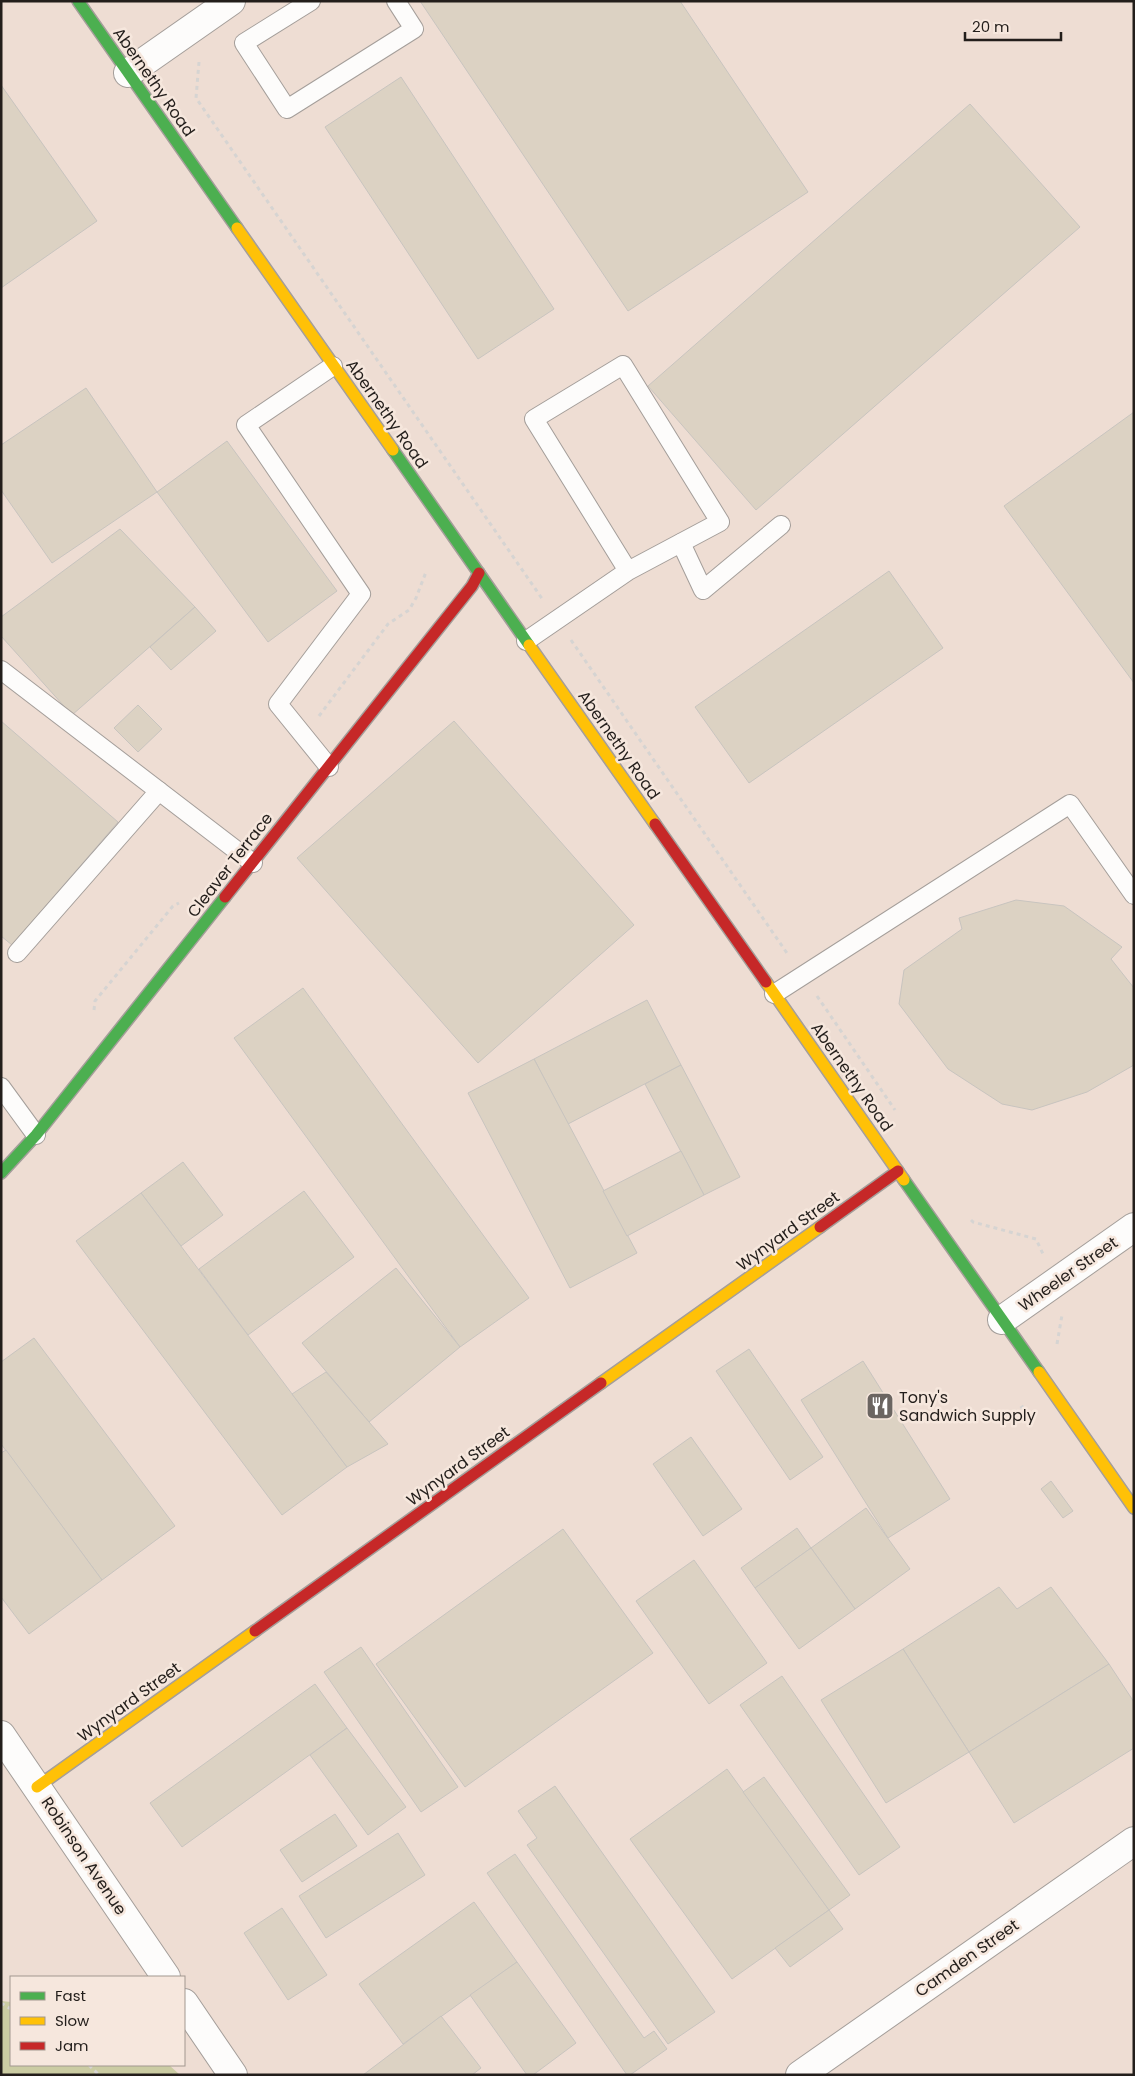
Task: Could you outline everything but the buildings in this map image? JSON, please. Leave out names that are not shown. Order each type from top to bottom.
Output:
[{"type":"street","name":"Abernethy Road","points":[[78,1],[1134,1508]]},
{"type":"street","points":[[128,73],[231,1]]},
{"type":"street","name":"Cleaver Terrace","points":[[1,1173],[36,1135],[472,586],[479,573]]},
{"type":"street","name":"Wynyard Street","points":[[37,1787],[898,1172]]},
{"type":"street","name":"Wheeler Street","points":[[1002,1320],[1134,1227]]},
{"type":"street","name":"Robinson Avenue","points":[[1,1735],[165,1976]]},
{"type":"street","name":"Camden Street","points":[[800,2075],[1134,1841]]},
{"type":"street","points":[[185,2004],[232,2075]]},
{"type":"lane","points":[[311,1],[244,43],[286,110],[414,29],[396,1]]},
{"type":"lane","points":[[526,641],[628,572],[720,522],[622,365],[534,420],[628,572]]},
{"type":"lane","points":[[329,767],[278,704],[362,594],[246,425],[333,366]]},
{"type":"lane","points":[[680,543],[703,590],[781,525]]},
{"type":"lane","points":[[1,670],[253,862]]},
{"type":"lane","points":[[17,953],[159,791]]},
{"type":"lane","points":[[774,994],[1070,804],[1134,895]]},
{"type":"lane","points":[[1,1087],[36,1135]]},
{"type":"path","points":[[200,53],[196,98],[896,1111]]},
{"type":"path","points":[[967,1214],[973,1222],[1036,1239],[1065,1299],[1056,1348]]},
{"type":"path","points":[[1014,1413],[1049,1386]]},
{"type":"path","points":[[90,2066],[99,2075]]},
{"type":"shaded area","points":[[1,1],[1134,1],[1134,2075],[1,2075]]},
{"type":"green space","points":[[1,2001],[10,2002],[10,2066],[170,2066],[180,2075],[1,2075]]},
{"type":"traffic: fast","points":[[78,1],[237,228]]},
{"type":"traffic: fast","points":[[393,450],[529,645]]},
{"type":"traffic: fast","points":[[1,1173],[36,1135],[225,897]]},
{"type":"traffic: fast","points":[[904,1180],[1039,1372]]},
{"type":"traffic: slow","points":[[237,228],[393,450]]},
{"type":"traffic: slow","points":[[529,645],[655,824]]},
{"type":"traffic: slow","points":[[766,982],[904,1180]]},
{"type":"traffic: slow","points":[[601,1383],[820,1227]]},
{"type":"traffic: slow","points":[[1039,1372],[1134,1508]]},
{"type":"traffic: slow","points":[[37,1787],[255,1631]]},
{"type":"traffic: jam","points":[[225,897],[472,586],[479,573]]},
{"type":"traffic: jam","points":[[655,824],[766,982]]},
{"type":"traffic: jam","points":[[820,1227],[898,1171]]},
{"type":"traffic: jam","points":[[255,1631],[601,1383]]},
{"type":"place","name":"Tony's Sandwich Supply","points":[[880,1406]]}]
